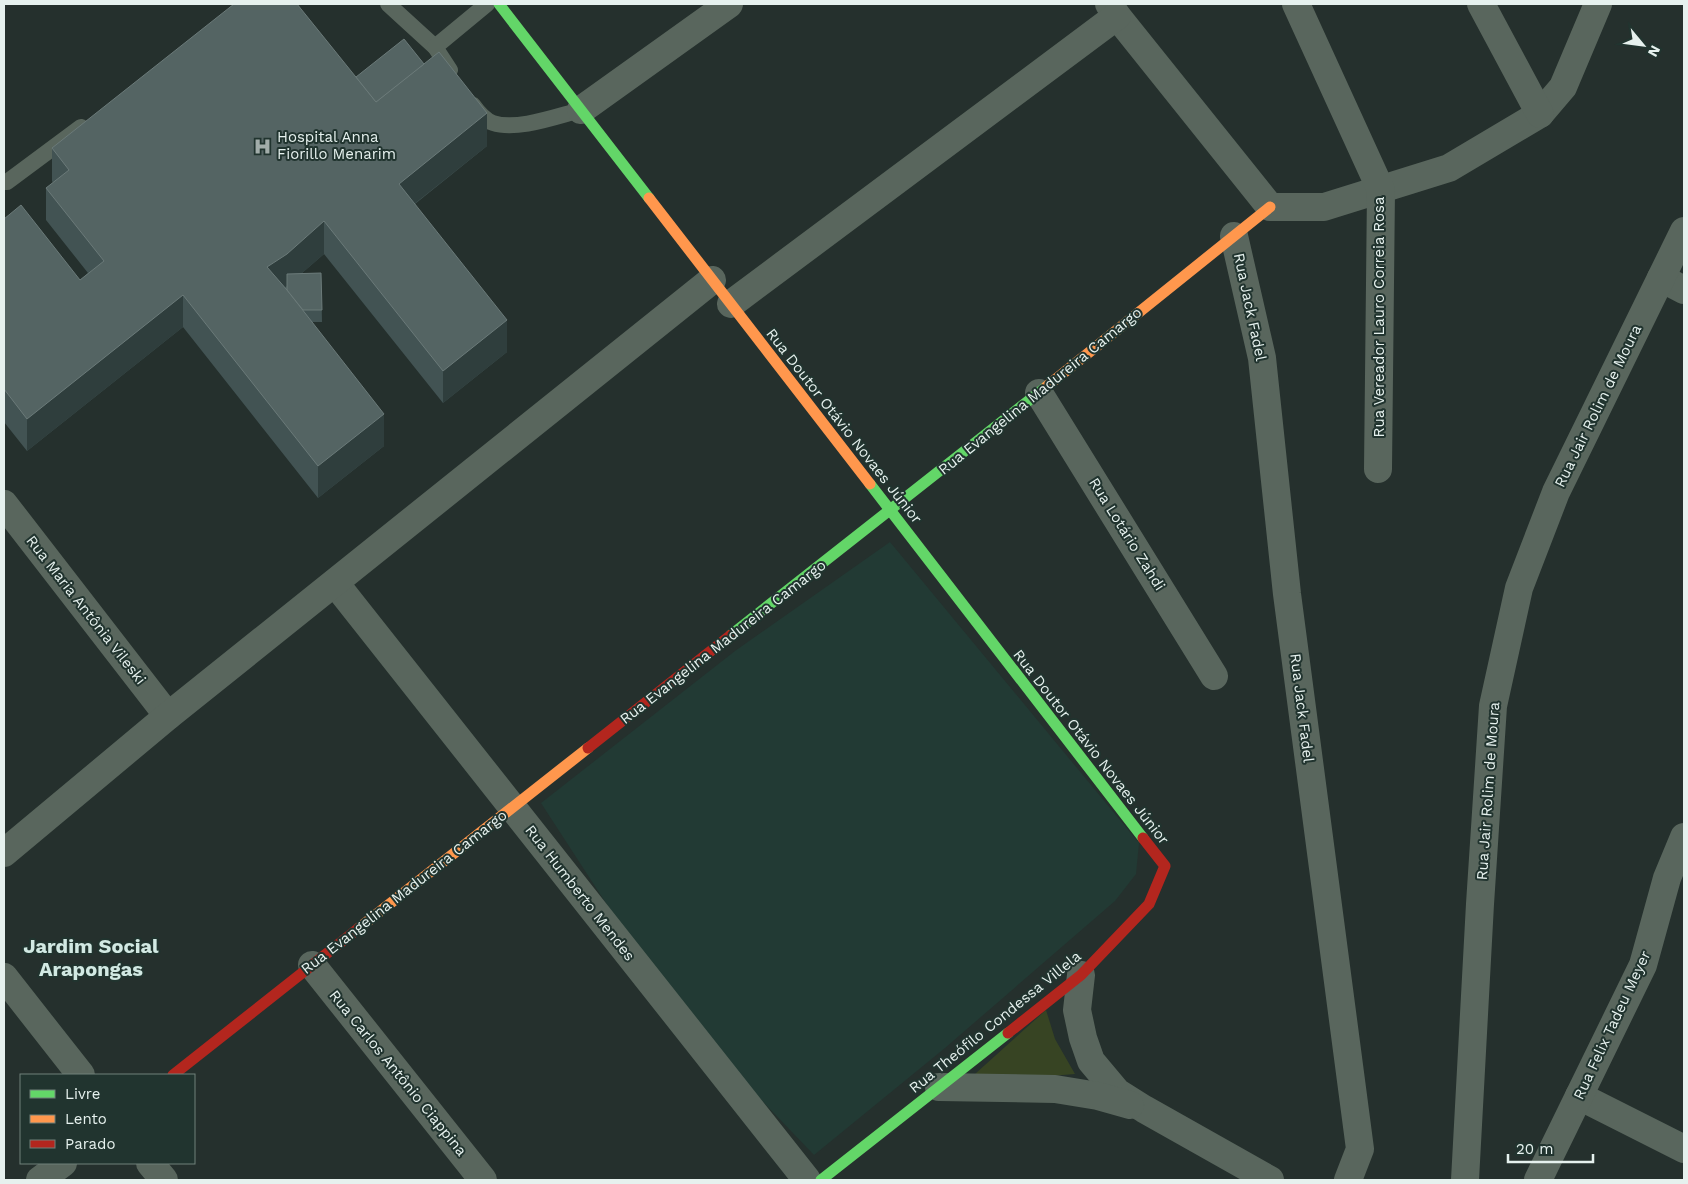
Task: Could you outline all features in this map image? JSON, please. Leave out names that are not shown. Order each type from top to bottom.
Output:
[{"type":"street","name":"Rua Doutor Otávio Novaes Júnior","points":[[499,4],[1164,866]]},
{"type":"street","points":[[581,110],[730,4]]},
{"type":"street","name":"Rua Vereador Lauro Correia Rosa","points":[[1296,4],[1381,190],[1378,469]]},
{"type":"street","points":[[1481,4],[1540,114]]},
{"type":"street","points":[[731,304],[1113,10],[1270,207],[1324,207],[1449,168],[1540,114],[1563,87],[1598,4]]},
{"type":"street","name":"Rua Evangelina Madureira Camargo","points":[[175,1074],[890,511],[1270,207]]},
{"type":"street","name":"Rua Jair Rolim de Moura","points":[[1466,1180],[1480,904],[1493,706],[1519,588],[1556,492],[1673,284],[1684,231]]},
{"type":"street","name":"Rua Jack Fadel","points":[[1234,236],[1262,358],[1287,594],[1360,1149],[1348,1180]]},
{"type":"street","points":[[4,853],[168,716],[712,280]]},
{"type":"street","name":"Rua Lotário Zahdi","points":[[1038,393],[1214,676]]},
{"type":"street","name":"Rua Maria Antônia Vileski","points":[[4,504],[168,716]]},
{"type":"street","name":"Rua Humberto Mendes","points":[[335,583],[807,1180]]},
{"type":"street","name":"Rua Felix Tadeu Meyer","points":[[1538,1180],[1643,965],[1667,878],[1684,840]]},
{"type":"street","name":"Rua Theófilo Condessa Villela","points":[[821,1180],[1081,975],[1149,904],[1164,866]]},
{"type":"street","name":"Rua Carlos Antônio Ciappina","points":[[312,965],[483,1180]]},
{"type":"street","points":[[1081,975],[1077,1010],[1083,1038],[1091,1060],[1117,1092],[1270,1180]]},
{"type":"street","points":[[4,977],[80,1074]]},
{"type":"street","points":[[939,1087],[1055,1089],[1098,1096],[1144,1109]]},
{"type":"street","points":[[1579,1096],[1684,1149]]},
{"type":"street","points":[[40,1180],[62,1164]]},
{"type":"street","points":[[151,1164],[164,1180]]},
{"type":"lane","points":[[388,4],[434,47],[479,114],[493,123],[516,125],[581,110]]},
{"type":"lane","points":[[434,47],[487,4]]},
{"type":"lane","points":[[4,182],[7,182],[92,118]]},
{"type":"shaded area","points":[[890,542],[1139,843],[1136,874],[1115,901],[945,1048],[814,1155],[676,1011],[541,803],[735,651]]},
{"type":"green space","points":[[1046,1010],[1055,1039],[1075,1074],[965,1083]]},
{"type":"building","points":[[234,4],[297,4],[376,102],[439,52],[487,113],[399,184],[507,320],[443,371],[324,221],[287,254],[267,267],[384,414],[318,466],[183,295],[27,419],[4,389],[4,219],[21,205],[80,280],[104,261],[46,188],[69,170],[52,148]]},
{"type":"building","points":[[404,39],[424,64],[376,102],[356,77]]},
{"type":"building","points":[[321,273],[322,310],[303,310],[287,290],[287,274]]},
{"type":"traffic: fast","points":[[499,4],[649,198]]},
{"type":"traffic: fast","points":[[731,635],[1046,387]]},
{"type":"traffic: fast","points":[[870,484],[1143,838]]},
{"type":"traffic: fast","points":[[821,1180],[1008,1033]]},
{"type":"traffic: slow","points":[[649,198],[870,484]]},
{"type":"traffic: slow","points":[[1046,387],[1270,207]]},
{"type":"traffic: slow","points":[[359,928],[588,748]]},
{"type":"traffic: jam","points":[[588,748],[731,635]]},
{"type":"traffic: jam","points":[[1008,1033],[1081,975],[1149,904],[1165,866],[1143,838]]},
{"type":"traffic: jam","points":[[174,1074],[359,928]]},
{"type":"place","name":"Hospital Anna Fiorillo Menarim","points":[[263,146]]},
{"type":"district","name":"Jardim Social Arapongas","points":[[91,958]]}]
